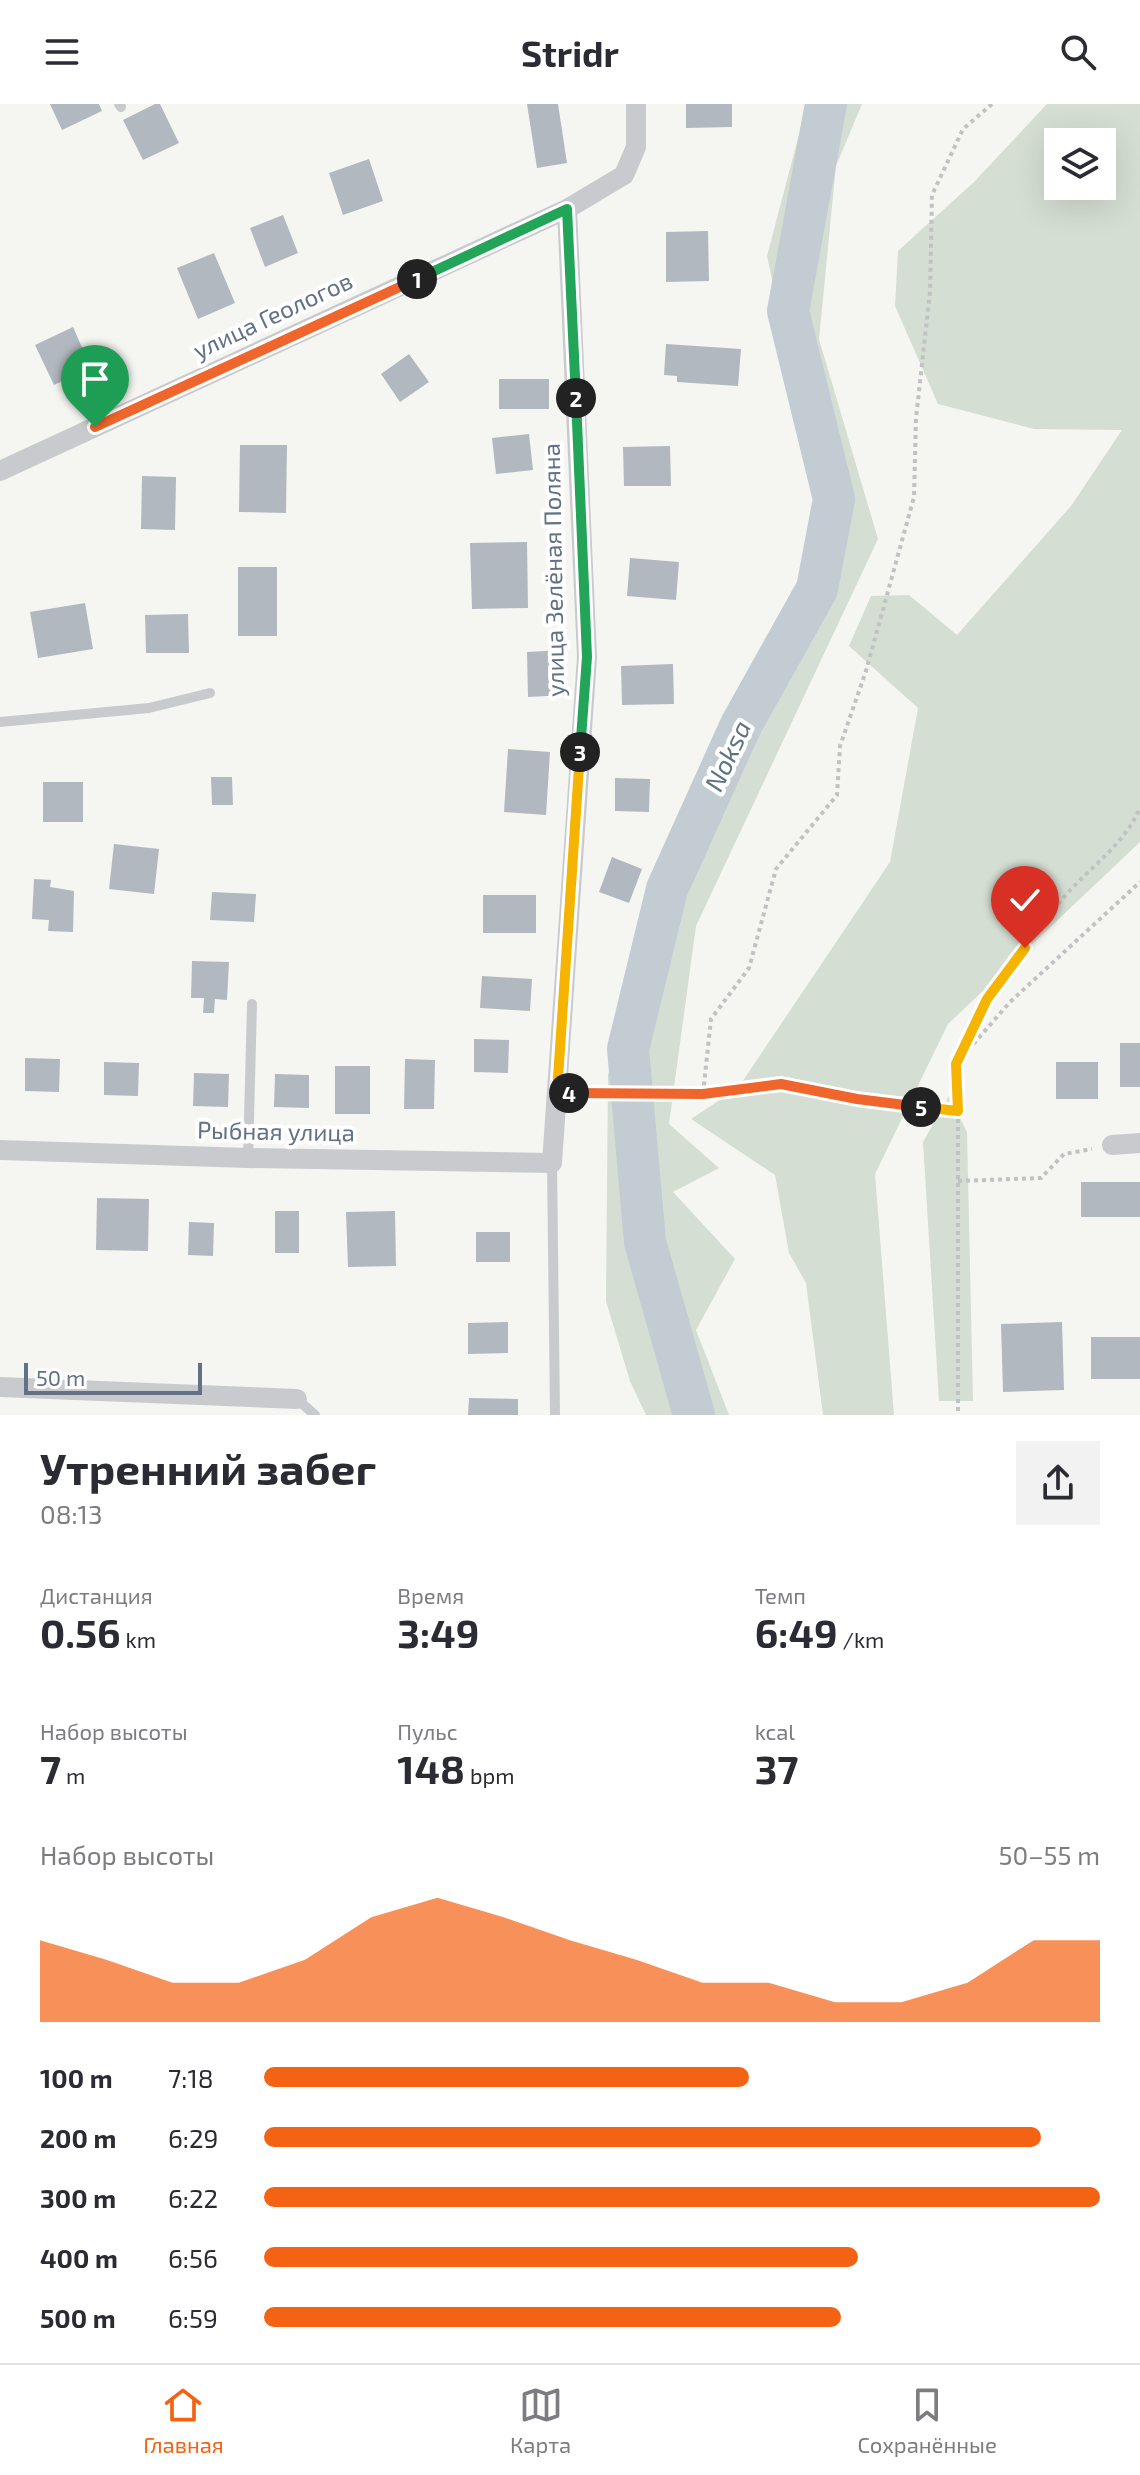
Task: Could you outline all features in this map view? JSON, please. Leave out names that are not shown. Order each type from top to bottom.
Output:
[{"type":"street","points":[[567,209],[624,175],[636,147],[636,104]]},
{"type":"street","name":"улица Геологов","points":[[0,471],[567,209]]},
{"type":"street","name":"улица Зелёная Поляна","points":[[552,1163],[587,657],[567,209]]},
{"type":"street","points":[[1112,1145],[1140,1143]]},
{"type":"street","name":"Рыбная улица","points":[[0,1150],[552,1163]]},
{"type":"street","points":[[0,1387],[297,1399]]},
{"type":"lane","points":[[0,722],[149,708],[210,693]]},
{"type":"lane","points":[[248,1158],[252,1004]]},
{"type":"lane","points":[[552,1163],[555,1415]]},
{"type":"lane","points":[[297,1399],[315,1415]]},
{"type":"path","points":[[702,1094],[711,1019],[749,968],[776,869],[837,795],[840,746],[866,671],[914,497],[916,418],[930,292],[932,195],[963,129],[992,104]]},
{"type":"path","points":[[958,1415],[956,1064],[987,999],[1064,897],[1130,830],[1140,808]]},
{"type":"path","points":[[956,1064],[1010,1002],[1140,882]]},
{"type":"path","points":[[557,1093],[702,1094],[781,1084],[857,1099],[958,1111]]},
{"type":"path","points":[[958,1181],[1041,1178],[1064,1154],[1112,1145]]},
{"type":"shaded area","points":[[807,104],[862,104],[836,166],[819,339],[878,539],[696,926],[669,1124],[719,1168],[673,1192],[735,1259],[696,1330],[729,1415],[646,1415],[630,1381],[606,1301],[608,1075],[660,887],[736,713],[803,591],[819,501],[767,256]]},
{"type":"shaded area","points":[[1047,104],[1140,104],[1140,842],[948,1024],[875,1174],[894,1415],[823,1415],[806,1283],[789,1253],[775,1175],[691,1119],[738,1088],[890,862],[918,708],[849,646],[871,596],[909,595],[957,635],[1071,506],[1122,430],[1034,429],[938,404],[895,306],[898,251],[974,182]]},
{"type":"shaded area","points":[[949,1096],[967,1132],[973,1401],[939,1401],[923,1142]]},
{"type":"building","points":[[50,104],[99,104],[102,111],[62,130]]},
{"type":"building","points":[[160,104],[179,143],[143,160],[123,120]]},
{"type":"building","points":[[527,104],[558,104],[567,163],[537,168]]},
{"type":"building","points":[[686,104],[732,104],[732,127],[686,128]]},
{"type":"building","points":[[369,159],[383,201],[343,215],[329,173]]},
{"type":"building","points":[[283,215],[298,253],[265,267],[250,228]]},
{"type":"building","points":[[708,231],[709,281],[666,282],[666,232]]},
{"type":"building","points":[[214,253],[235,303],[198,319],[177,268]]},
{"type":"building","points":[[73,327],[91,368],[54,385],[35,345]]},
{"type":"building","points":[[666,344],[741,349],[738,386],[677,382],[677,376],[664,375]]},
{"type":"building","points":[[409,354],[429,382],[400,402],[381,374]]},
{"type":"building","points":[[499,379],[549,379],[549,409],[499,409]]},
{"type":"building","points":[[529,434],[533,470],[496,474],[492,438]]},
{"type":"building","points":[[240,445],[287,445],[286,513],[239,512]]},
{"type":"building","points":[[670,446],[671,486],[624,486],[623,447]]},
{"type":"building","points":[[142,476],[176,477],[175,530],[141,529]]},
{"type":"building","points":[[527,542],[528,608],[472,609],[470,543]]},
{"type":"building","points":[[630,558],[679,562],[676,600],[627,596]]},
{"type":"building","points":[[238,567],[277,567],[277,636],[238,636]]},
{"type":"building","points":[[85,603],[93,649],[38,658],[30,612]]},
{"type":"building","points":[[188,614],[189,653],[146,653],[145,615]]},
{"type":"building","points":[[565,650],[567,695],[528,697],[527,652]]},
{"type":"building","points":[[673,664],[674,704],[622,705],[621,666]]},
{"type":"building","points":[[508,749],[550,752],[546,815],[504,812]]},
{"type":"building","points":[[211,777],[232,777],[233,805],[212,805]]},
{"type":"building","points":[[615,778],[650,779],[649,812],[615,811]]},
{"type":"building","points":[[43,782],[83,782],[83,822],[43,822]]},
{"type":"building","points":[[114,844],[159,849],[154,894],[109,889]]},
{"type":"building","points":[[612,857],[642,869],[629,903],[599,892]]},
{"type":"building","points":[[34,879],[51,880],[50,887],[74,891],[73,932],[48,931],[49,920],[32,919]]},
{"type":"building","points":[[212,892],[256,894],[254,922],[210,920]]},
{"type":"building","points":[[483,895],[536,895],[536,933],[483,933]]},
{"type":"building","points":[[192,961],[229,962],[227,1000],[215,999],[214,1013],[203,1013],[204,998],[191,998]]},
{"type":"building","points":[[482,976],[532,979],[530,1011],[480,1008]]},
{"type":"building","points":[[474,1039],[509,1040],[508,1073],[474,1072]]},
{"type":"building","points":[[1120,1043],[1140,1043],[1140,1087],[1120,1087]]},
{"type":"building","points":[[25,1058],[60,1059],[59,1092],[25,1091]]},
{"type":"building","points":[[405,1059],[435,1060],[434,1109],[404,1109]]},
{"type":"building","points":[[104,1062],[139,1063],[138,1096],[104,1095]]},
{"type":"building","points":[[1056,1062],[1098,1062],[1098,1099],[1056,1099]]},
{"type":"building","points":[[335,1066],[370,1066],[370,1114],[335,1114]]},
{"type":"building","points":[[194,1073],[229,1074],[228,1107],[193,1106]]},
{"type":"building","points":[[275,1074],[309,1075],[309,1108],[274,1107]]},
{"type":"building","points":[[1081,1182],[1140,1182],[1140,1217],[1081,1217]]},
{"type":"building","points":[[97,1198],[149,1199],[148,1251],[96,1250]]},
{"type":"building","points":[[275,1211],[299,1211],[299,1253],[275,1253]]},
{"type":"building","points":[[395,1211],[396,1266],[348,1267],[346,1212]]},
{"type":"building","points":[[189,1222],[214,1223],[213,1256],[188,1255]]},
{"type":"building","points":[[476,1232],[510,1232],[510,1262],[476,1262]]},
{"type":"building","points":[[508,1322],[508,1353],[468,1354],[468,1323]]},
{"type":"building","points":[[1062,1322],[1064,1390],[1003,1392],[1001,1324]]},
{"type":"building","points":[[1091,1337],[1140,1337],[1140,1379],[1091,1379]]},
{"type":"building","points":[[469,1398],[518,1399],[518,1415],[468,1415]]},
{"type":"waterway","name":"Noksa","points":[[694,1415],[645,1242],[628,1049],[667,889],[741,725],[817,589],[834,499],[788,311],[826,104]]},
{"type":"route","points":[[95,427],[567,209],[587,657],[557,1093],[703,1094],[781,1084],[857,1099],[958,1111],[956,1064],[987,999],[1025,948]]}]
